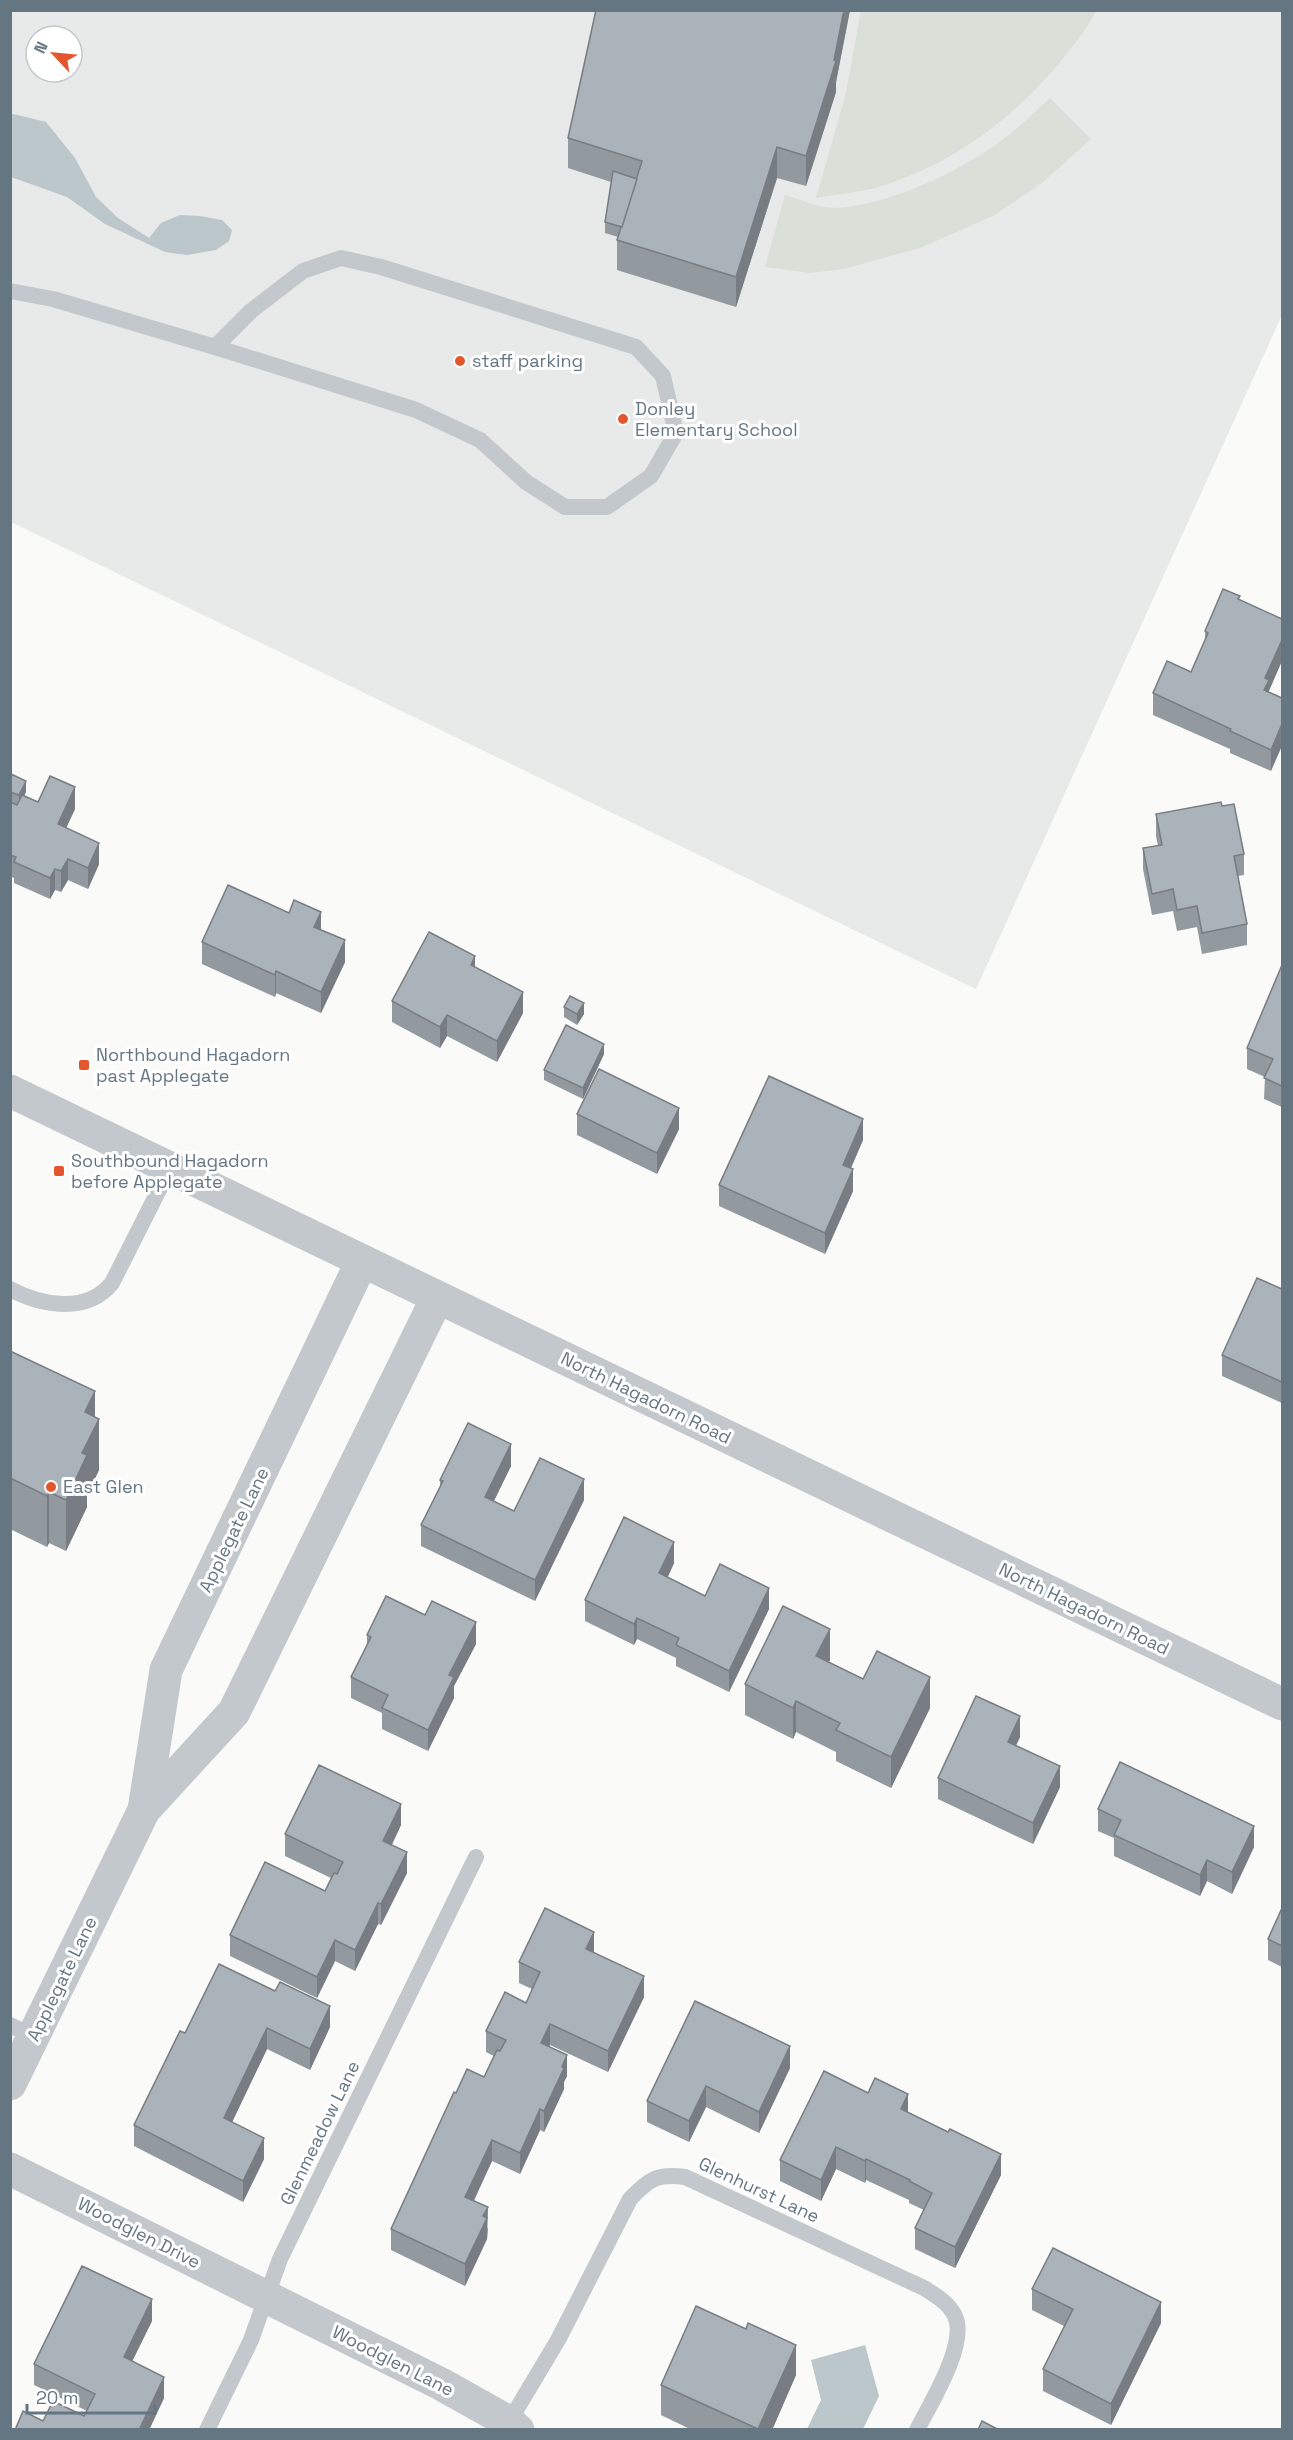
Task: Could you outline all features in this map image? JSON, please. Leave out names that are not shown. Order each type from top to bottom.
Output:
[{"type":"street","name":"North Hagadorn Road","points":[[10,1091],[1282,1704]]},
{"type":"street","name":"Applegate Lane","points":[[144,1810],[166,1670],[362,1261]]},
{"type":"street","name":"Applegate Lane","points":[[10,2084],[22,2031],[144,1810],[234,1712],[437,1298]]},
{"type":"street","name":"Woodglen Drive","points":[[10,2169],[266,2297]]},
{"type":"street","name":"Woodglen Lane","points":[[266,2297],[441,2384],[513,2426]]},
{"type":"lane","points":[[10,291],[53,299],[215,347],[427,415],[480,440],[526,482],[565,507],[607,507],[651,476],[676,433],[663,376],[636,346],[381,267],[341,258],[303,271],[251,310],[215,347]]},
{"type":"lane","points":[[10,1289],[22,1296],[51,1304],[89,1302],[104,1293],[112,1283],[170,1168]]},
{"type":"lane","name":"Glenmeadow Lane","points":[[207,2430],[251,2340],[280,2259],[476,1857]]},
{"type":"lane","name":"Glenhurst Lane","points":[[513,2426],[630,2199],[646,2182],[667,2174],[685,2177],[924,2288],[941,2299],[955,2316],[958,2332],[954,2354],[917,2430]]},
{"type":"shaded area","points":[[861,10],[1096,11],[1079,38],[1040,84],[999,123],[976,139],[953,154],[902,179],[868,190],[816,198],[846,93]]},
{"type":"shaded area","name":"Donley Elementary School","points":[[10,11],[1282,11],[1282,315],[976,989],[11,522]]},
{"type":"shaded area","points":[[1050,98],[1091,139],[1043,182],[995,215],[920,248],[843,269],[810,273],[765,267],[785,195],[815,205],[833,208],[854,206],[900,194],[946,174],[988,150]]},
{"type":"shaded area","points":[[10,115],[46,122],[75,158],[96,197],[118,218],[149,238],[161,223],[180,215],[222,220],[232,230],[229,241],[216,250],[187,255],[165,252],[105,224],[67,197],[11,177]]},
{"type":"shaded area","points":[[865,2345],[879,2396],[863,2429],[807,2429],[821,2400],[811,2360]]},
{"type":"building","points":[[596,10],[844,10],[834,60],[836,61],[806,156],[777,147],[736,277],[617,240],[642,161],[568,138]]},
{"type":"building","points":[[613,171],[637,179],[622,227],[605,222]]},
{"type":"building","points":[[1223,589],[1240,596],[1238,599],[1282,619],[1282,640],[1265,678],[1269,680],[1264,690],[1282,698],[1282,724],[1271,750],[1153,693],[1167,661],[1191,672],[1208,633],[1205,631]]},
{"type":"building","points":[[11,774],[26,781],[19,795],[10,792]]},
{"type":"building","points":[[50,776],[75,787],[58,824],[99,843],[88,868],[68,859],[61,871],[55,869],[50,878],[14,862],[16,857],[10,855],[10,802],[17,805],[22,795],[38,802]]},
{"type":"building","points":[[1221,802],[1222,806],[1234,804],[1244,854],[1234,856],[1247,924],[1202,933],[1197,906],[1177,910],[1173,889],[1152,894],[1143,848],[1162,845],[1156,814]]},
{"type":"building","points":[[228,885],[289,913],[294,900],[321,912],[314,927],[345,940],[321,992],[276,971],[275,975],[202,942]]},
{"type":"building","points":[[429,932],[475,956],[471,965],[523,992],[497,1041],[447,1015],[440,1027],[392,1001]]},
{"type":"building","points":[[1282,965],[1282,1086],[1264,1078],[1273,1059],[1247,1048]]},
{"type":"building","points":[[570,996],[584,1003],[577,1014],[564,1007]]},
{"type":"building","points":[[566,1025],[604,1044],[583,1088],[544,1070]]},
{"type":"building","points":[[599,1069],[679,1108],[657,1153],[577,1114]]},
{"type":"building","points":[[769,1076],[863,1119],[843,1165],[853,1169],[825,1233],[719,1185]]},
{"type":"building","points":[[1257,1278],[1282,1289],[1282,1382],[1222,1355]]},
{"type":"building","points":[[10,1351],[95,1391],[85,1412],[99,1419],[82,1453],[87,1455],[66,1500],[49,1492],[47,1496],[10,1478]]},
{"type":"building","points":[[468,1423],[511,1444],[485,1497],[514,1511],[540,1458],[584,1479],[535,1580],[421,1525]]},
{"type":"building","points":[[624,1517],[674,1542],[659,1573],[705,1596],[720,1564],[769,1588],[729,1671],[676,1645],[679,1638],[637,1618],[634,1624],[585,1600]]},
{"type":"building","points":[[386,1596],[425,1615],[432,1601],[476,1622],[449,1675],[454,1677],[428,1730],[382,1708],[388,1695],[351,1677],[371,1637],[367,1635]]},
{"type":"building","points":[[783,1606],[830,1629],[816,1656],[863,1679],[877,1651],[930,1677],[891,1757],[836,1730],[840,1723],[796,1701],[793,1708],[745,1684]]},
{"type":"building","points":[[976,1696],[1020,1716],[1008,1742],[1060,1766],[1033,1823],[938,1778]]},
{"type":"building","points":[[1120,1762],[1254,1826],[1232,1872],[1207,1860],[1200,1875],[1114,1835],[1121,1820],[1098,1809]]},
{"type":"building","points":[[319,1765],[401,1804],[383,1841],[407,1852],[355,1950],[335,1940],[317,1977],[230,1935],[265,1862],[325,1891],[334,1873],[337,1874],[343,1862],[285,1834]]},
{"type":"building","points":[[545,1908],[594,1932],[586,1949],[644,1976],[608,2051],[550,2024],[541,2043],[567,2055],[562,2067],[564,2068],[544,2111],[540,2109],[520,2153],[492,2140],[465,2197],[488,2207],[483,2216],[487,2218],[465,2264],[391,2229],[454,2092],[456,2093],[467,2069],[484,2077],[497,2050],[500,2051],[506,2040],[486,2031],[505,1992],[526,2003],[540,1972],[519,1962]]},
{"type":"building","points":[[1282,1908],[1282,1946],[1268,1939]]},
{"type":"building","points":[[219,1964],[275,1991],[280,1982],[330,2006],[310,2049],[267,2028],[224,2118],[264,2138],[243,2181],[134,2125],[180,2031],[185,2033]]},
{"type":"building","points":[[695,2001],[790,2046],[759,2112],[706,2086],[689,2121],[647,2101]]},
{"type":"building","points":[[824,2071],[868,2093],[875,2078],[908,2094],[901,2109],[948,2132],[950,2129],[1001,2154],[955,2247],[915,2228],[932,2193],[910,2180],[836,2147],[821,2180],[780,2160]]},
{"type":"building","points":[[1053,2248],[1161,2302],[1111,2404],[1043,2369],[1073,2309],[1032,2289]]},
{"type":"building","points":[[82,2266],[152,2299],[124,2357],[164,2377],[139,2430],[15,2430],[23,2411],[43,2421],[53,2401],[84,2416],[95,2394],[34,2364]]},
{"type":"building","points":[[696,2306],[746,2329],[748,2323],[796,2345],[758,2429],[661,2385]]},
{"type":"building","points":[[982,2421],[999,2430],[978,2430]]},
{"type":"place","name":"staff parking","points":[[460,361]]},
{"type":"place","name":"Donley Elementary School","points":[[623,419]]},
{"type":"place","name":"Northbound Hagadorn past Applegate","points":[[84,1065]]},
{"type":"place","name":"Southbound Hagadorn before Applegate","points":[[59,1171]]},
{"type":"place","name":"East Glen","points":[[51,1487]]}]
